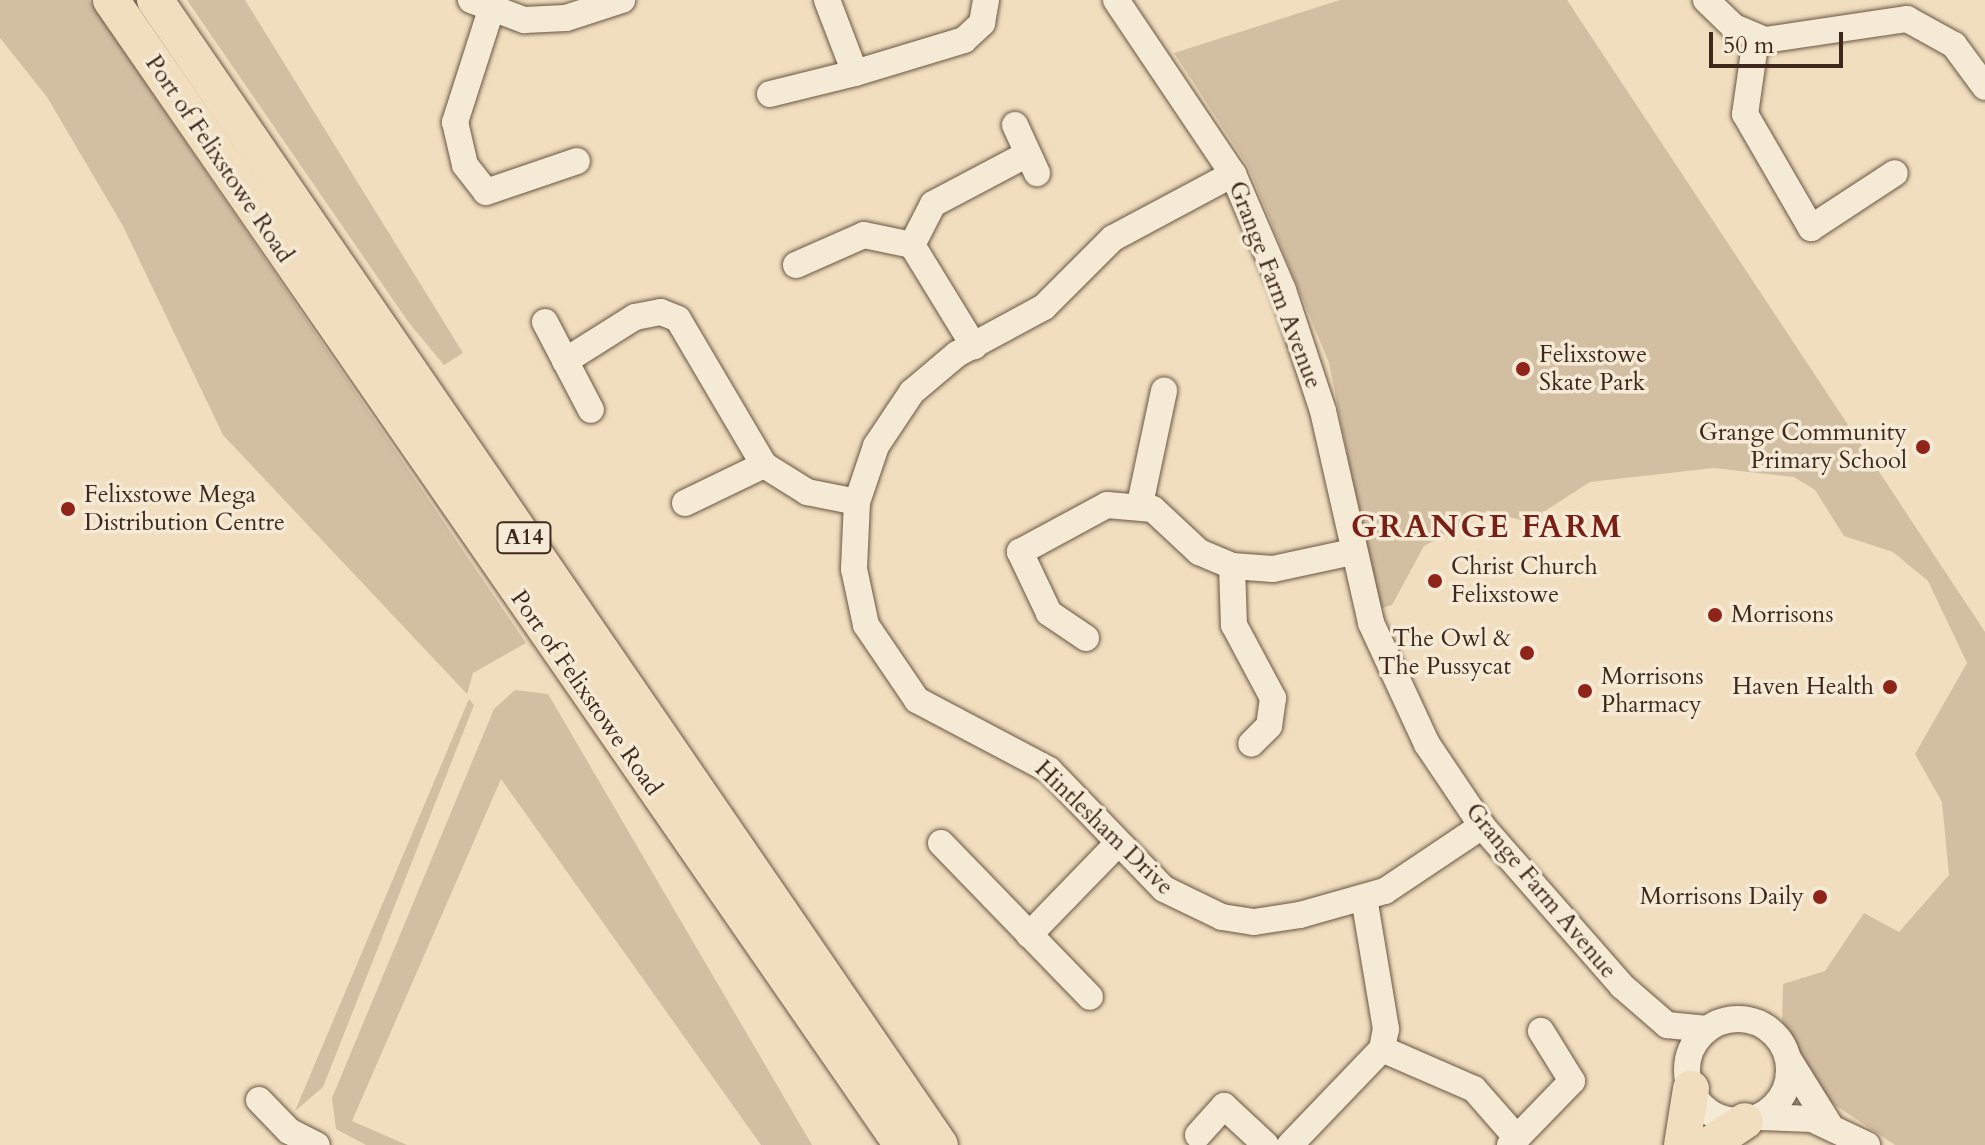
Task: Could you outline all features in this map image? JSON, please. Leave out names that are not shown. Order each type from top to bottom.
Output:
[{"type":"highway","name":"Port of Felixstowe Road","points":[[111,0],[766,954],[902,1145]]},
{"type":"highway","name":"Port of Felixstowe Road","points":[[155,0],[940,1145]]},
{"type":"highway","points":[[766,954],[877,1145]]},
{"type":"highway","points":[[893,1076],[962,1145]]},
{"type":"highway","points":[[1682,1145],[1689,1082]]},
{"type":"highway","points":[[1709,1145],[1753,1119]]},
{"type":"street","points":[[577,161],[486,192],[465,165],[455,122],[481,5],[524,20],[556,19],[622,0]]},
{"type":"street","points":[[827,0],[855,73]]},
{"type":"street","points":[[770,94],[855,73],[964,40],[982,23],[986,0]]},
{"type":"street","name":"Grange Farm Avenue","points":[[1116,0],[1233,174],[1309,359],[1352,552],[1391,673],[1482,826],[1581,942],[1667,1025],[1689,1082]]},
{"type":"street","points":[[1706,0],[1756,38],[1783,40],[1908,10],[1954,45],[1985,87]]},
{"type":"street","points":[[1756,38],[1745,114],[1811,228],[1895,173]]},
{"type":"street","points":[[912,245],[933,204],[1033,164],[1015,125]]},
{"type":"street","name":"Hintlesham Drive","points":[[1233,174],[1113,238],[1044,307],[940,366],[898,411],[857,502],[859,604],[894,674],[932,712],[1049,770],[1164,889],[1222,917],[1254,922],[1364,898],[1407,881],[1482,826]]},
{"type":"street","points":[[796,265],[864,235],[912,245],[932,266],[974,346]]},
{"type":"street","points":[[565,361],[635,317],[661,312],[678,319],[764,465],[807,492],[857,502]]},
{"type":"street","points":[[545,322],[591,410]]},
{"type":"street","points":[[1140,504],[1164,391]]},
{"type":"street","points":[[685,503],[764,465]]},
{"type":"street","points":[[1086,638],[1049,613],[1020,552],[1107,505],[1140,504],[1199,552],[1232,566],[1273,569],[1352,552]]},
{"type":"street","points":[[1232,566],[1234,625],[1273,698],[1269,726],[1251,744]]},
{"type":"street","points":[[941,843],[1090,997]]},
{"type":"street","points":[[1029,935],[1118,843]]},
{"type":"street","points":[[1290,1145],[1382,1049],[1386,1029],[1364,898]]},
{"type":"street","points":[[1667,1025],[1707,1029],[1725,1020],[1762,1024],[1789,1058],[1829,1124]]},
{"type":"street","points":[[1707,1029],[1689,1082],[1712,1114],[1829,1124],[1867,1145]]},
{"type":"street","points":[[1382,1049],[1474,1089],[1514,1142],[1572,1081],[1541,1031]]},
{"type":"street","points":[[1753,1119],[1787,1086],[1789,1058]]},
{"type":"street","points":[[259,1100],[289,1131],[317,1145]]},
{"type":"street","points":[[1198,1135],[1224,1106],[1266,1145]]},
{"type":"shaded area","points":[[0,0],[89,0],[526,643],[473,673],[467,694],[223,435],[123,226],[47,97],[0,38]]},
{"type":"shaded area","points":[[187,0],[245,0],[463,353],[444,365],[409,323]]},
{"type":"shaded area","points":[[1340,0],[1567,0],[1985,632],[1985,1145],[1895,1145],[1808,1087],[1782,1028],[1783,984],[1825,971],[1864,913],[1899,932],[1949,875],[1942,802],[1915,754],[1967,663],[1928,581],[1893,552],[1844,536],[1815,490],[1794,477],[1714,468],[1590,482],[1528,522],[1488,511],[1424,546],[1392,605],[1379,609],[1329,363],[1248,166],[1174,53]]},
{"type":"shaded area","points":[[515,690],[548,694],[812,1145],[761,1145],[501,779],[352,1121],[407,1145],[366,1145],[336,1129],[332,1098],[494,709]]},
{"type":"shaded area","points":[[469,699],[474,705],[323,1087],[295,1111]]},
{"type":"place","name":"Felixstowe Skate Park","points":[[1523,369]]},
{"type":"place","name":"Grange Community Primary School","points":[[1923,447]]},
{"type":"place","name":"Felixstowe Mega Distribution Centre","points":[[68,509]]},
{"type":"place","name":"Christ Church Felixstowe","points":[[1435,581]]},
{"type":"place","name":"Morrisons","points":[[1715,615]]},
{"type":"place","name":"The Owl & The Pussycat","points":[[1527,653]]},
{"type":"place","name":"Haven Health","points":[[1890,687]]},
{"type":"place","name":"Morrisons Pharmacy","points":[[1585,691]]},
{"type":"place","name":"Morrisons Daily","points":[[1820,897]]},
{"type":"district","name":"GRANGE FARM","points":[[1487,527]]}]
